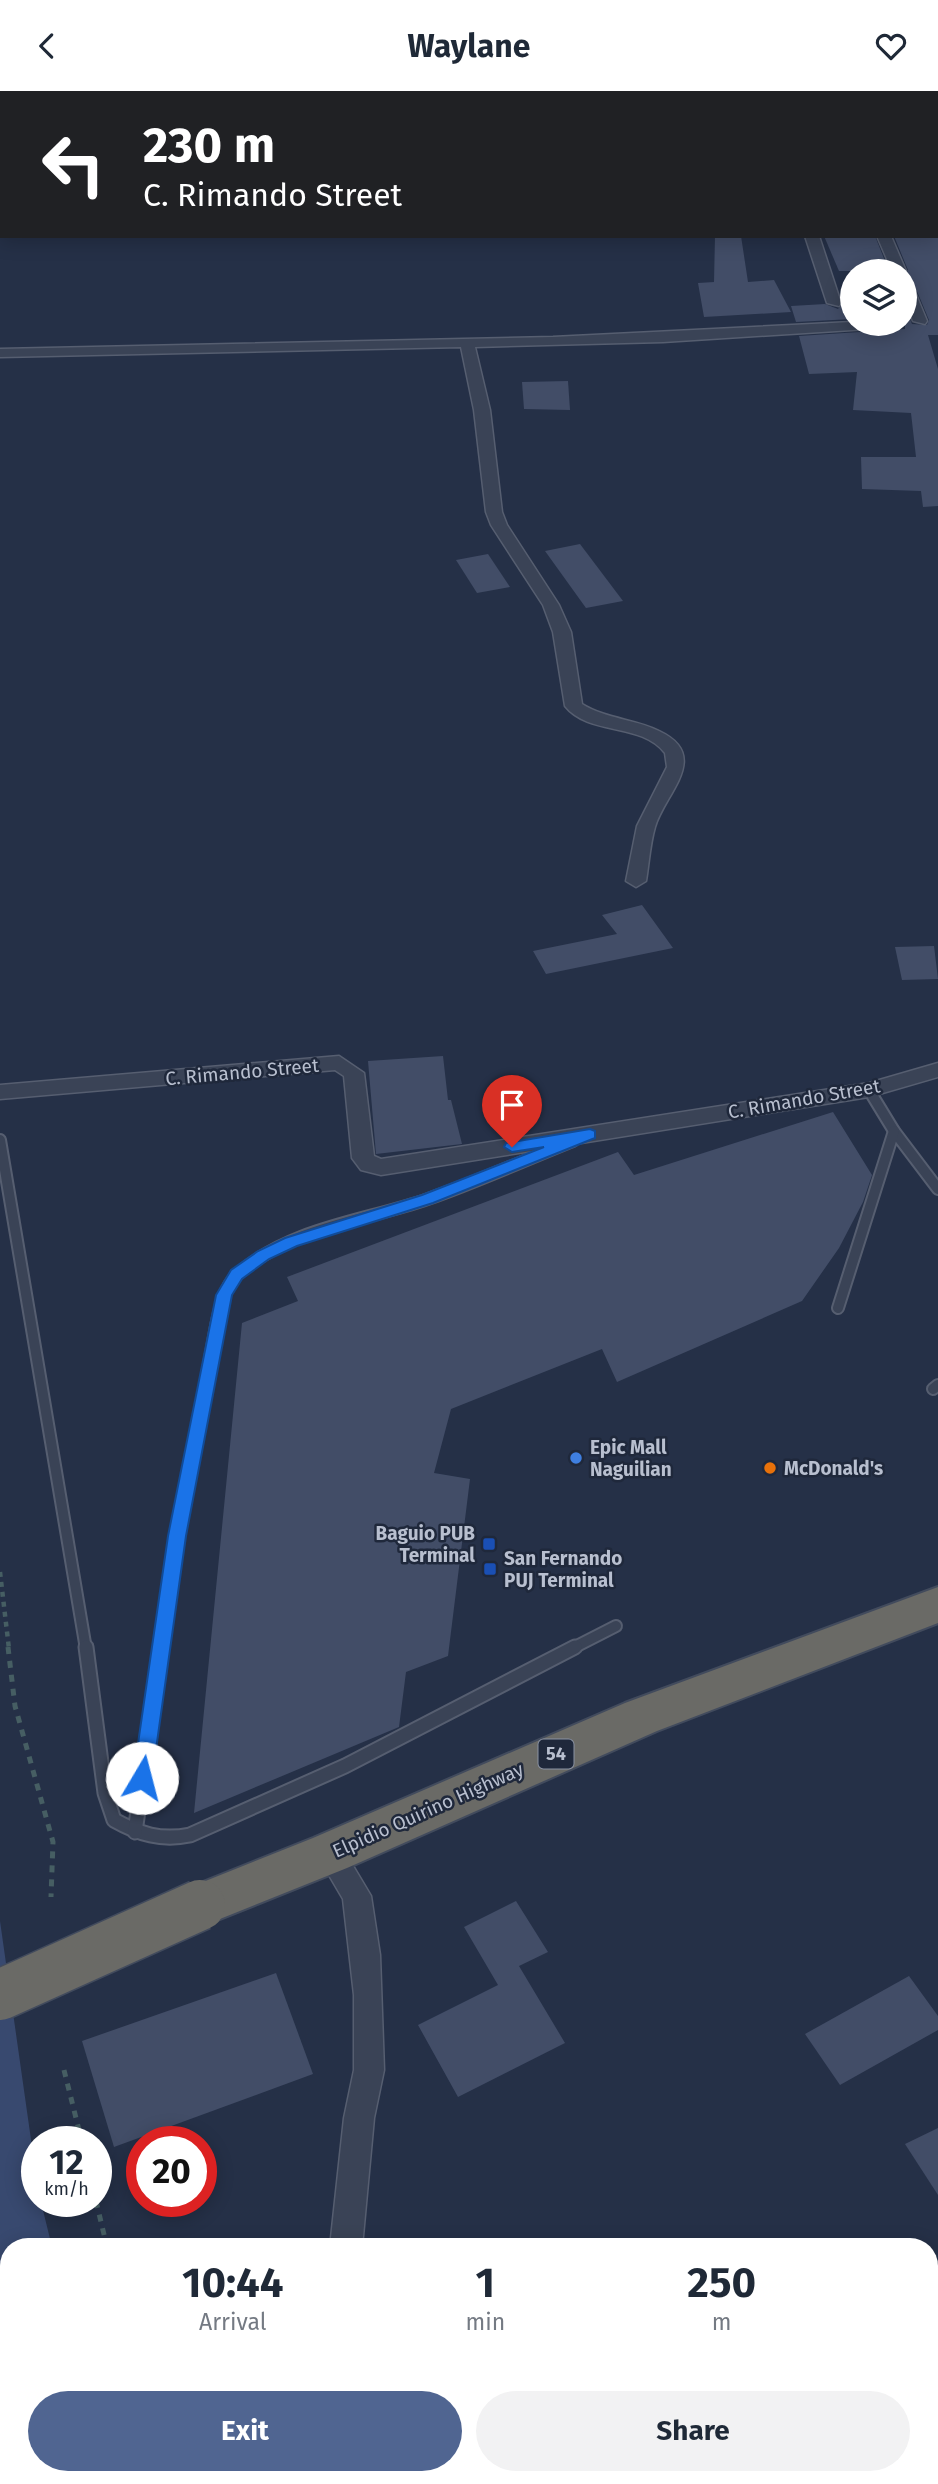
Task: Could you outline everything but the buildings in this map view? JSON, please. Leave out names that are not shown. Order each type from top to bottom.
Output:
[{"type":"highway","name":"Elpidio Quirino Highway","points":[[0,1995],[200,1905],[330,1853],[641,1717],[938,1605]]},
{"type":"street","points":[[812,238],[834,303]]},
{"type":"street","points":[[885,238],[894,259]]},
{"type":"street","points":[[917,321],[938,319]]},
{"type":"street","points":[[0,353],[165,346],[467,342],[840,326]]},
{"type":"street","points":[[467,342],[482,410],[494,512],[499,525],[551,605],[562,632],[573,706],[586,715],[660,737],[670,744],[677,759],[676,767],[646,826],[636,881]]},
{"type":"street","name":"C. Rimando Street","points":[[0,1091],[340,1063],[354,1073],[363,1158],[369,1165],[381,1167],[869,1090],[938,1070]]},
{"type":"street","points":[[330,1853],[357,1896],[366,1955],[368,1995],[369,2070],[359,2118],[347,2238]]},
{"type":"lane","points":[[869,1090],[894,1131],[938,1189]]},
{"type":"lane","points":[[838,1308],[849,1266],[882,1179],[894,1131]]},
{"type":"lane","points":[[135,1832],[177,1536],[216,1326],[224,1295],[236,1275],[264,1255],[291,1242],[428,1199],[590,1135]]},
{"type":"lane","points":[[0,1140],[86,1650],[105,1793],[114,1820],[135,1832],[170,1841],[190,1835],[345,1766],[616,1626]]},
{"type":"path","points":[[0,1572],[15,1706],[53,1842],[51,1898]]},
{"type":"path","points":[[64,2070],[78,2126]]},
{"type":"path","points":[[100,2217],[105,2238]]},
{"type":"water","points":[[0,1921],[29,2126],[21,2126],[21,2217],[45,2217],[50,2238],[0,2238]]},
{"type":"place","name":"Epic Mall Naguilian","points":[[576,1458]]},
{"type":"place","name":"McDonald's","points":[[770,1468]]},
{"type":"place","name":"Baguio PUB Terminal","points":[[489,1544]]},
{"type":"place","name":"San Fernando PUJ Terminal","points":[[490,1569]]},
{"type":"route","points":[[142,1778],[177,1536],[224,1295],[236,1275],[264,1255],[291,1242],[428,1199],[590,1135],[512,1147]]}]
